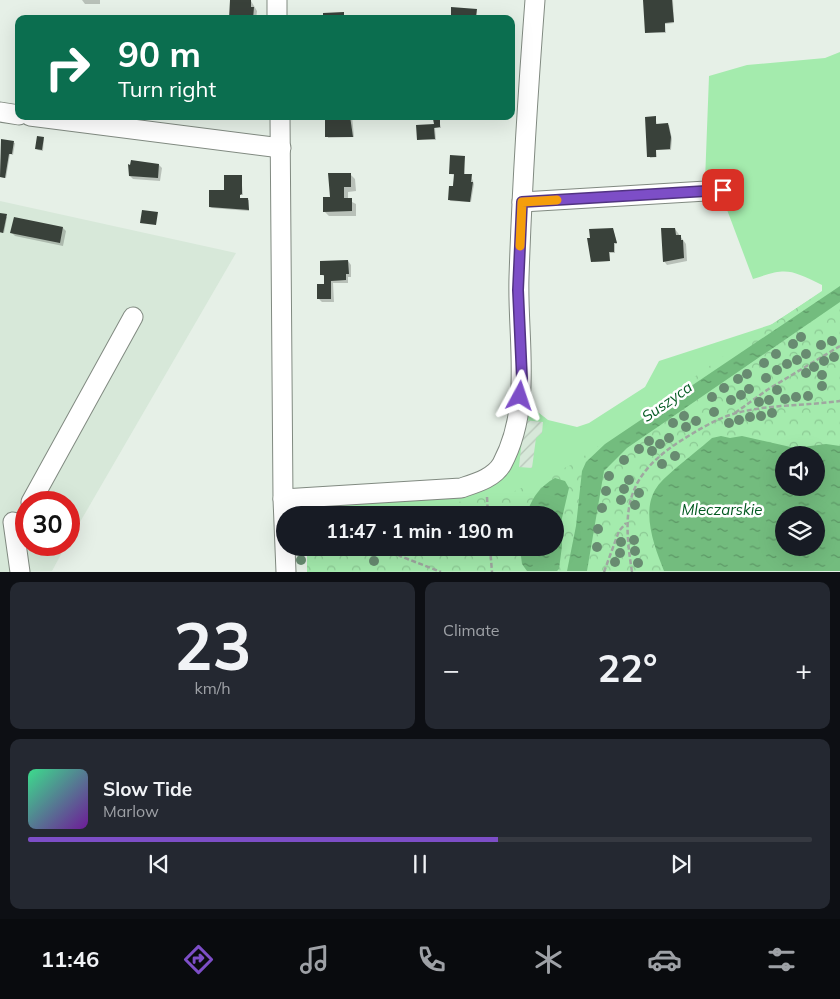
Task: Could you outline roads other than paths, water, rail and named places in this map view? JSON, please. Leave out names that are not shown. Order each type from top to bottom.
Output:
[{"type":"street","points":[[277,0],[277,15]]},
{"type":"street","points":[[283,499],[461,488],[483,481],[501,465],[514,432],[522,379],[518,290],[535,0]]},
{"type":"street","points":[[0,112],[15,114]]},
{"type":"street","points":[[61,120],[281,148]]},
{"type":"street","points":[[280,120],[283,499],[286,572]]},
{"type":"street","points":[[522,202],[723,190]]},
{"type":"street","points":[[37,491],[133,317]]},
{"type":"street","points":[[13,517],[20,572]]},
{"type":"water","points":[[840,286],[840,302],[627,448],[604,471],[587,571],[567,571],[576,526],[582,471],[586,462],[605,444]]},
{"type":"water","name":"Mleczarskie","points":[[742,436],[786,446],[775,446],[775,496],[825,496],[825,446],[810,446],[826,444],[840,446],[840,571],[664,571],[653,541],[649,518],[652,497],[657,487],[667,476],[712,438]]},
{"type":"water","points":[[555,478],[565,481],[569,488],[564,509],[564,506],[530,506],[545,485]]},
{"type":"water","points":[[521,556],[561,556],[557,571],[527,571],[522,564]]},
{"type":"water label","name":"Suszyca","points":[[667,402]]}]
